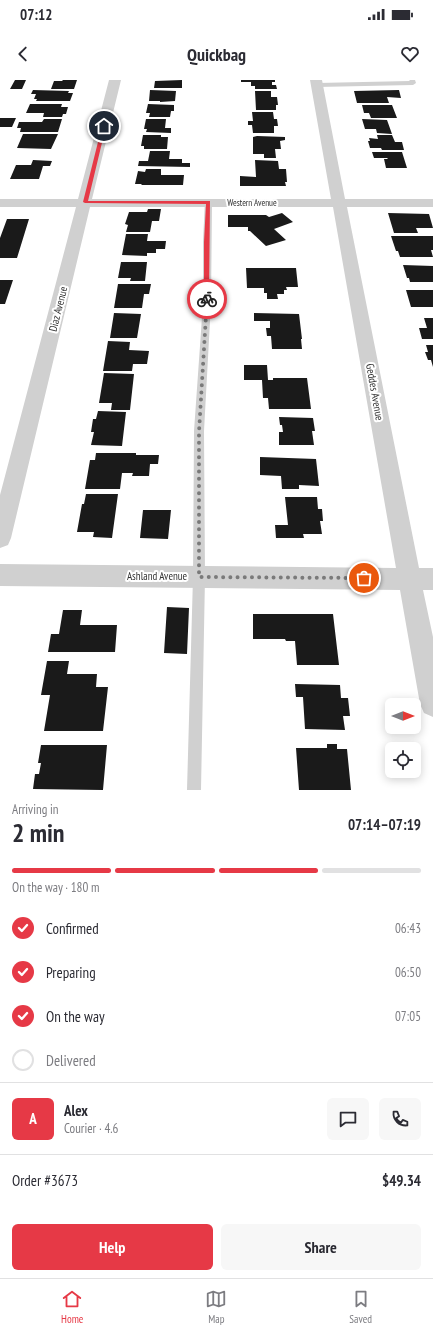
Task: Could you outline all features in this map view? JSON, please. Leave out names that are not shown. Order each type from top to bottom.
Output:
[{"type":"street","name":"Diaz Avenue","points":[[0,538],[115,80]]},
{"type":"street","name":"Geddes Avenue","points":[[317,83],[433,704]]},
{"type":"street","name":"Western Avenue","points":[[0,203],[433,203]]},
{"type":"street","name":"Ashland Avenue","points":[[0,575],[433,579]]},
{"type":"lane","points":[[317,83],[413,83],[412,80]]},
{"type":"lane","points":[[194,790],[199,577],[199,432],[207,303],[206,242],[208,202]]},
{"type":"building","points":[[15,80],[26,80],[22,89],[10,89]]},
{"type":"building","points":[[77,80],[74,89],[51,89],[54,81]]},
{"type":"building","points":[[182,80],[182,88],[154,88],[155,81]]},
{"type":"building","points":[[241,80],[275,80],[275,82],[272,82],[272,85],[276,85],[277,89],[255,89],[255,86],[251,86],[251,82],[241,82]]},
{"type":"building","points":[[33,90],[69,91],[68,93],[73,93],[70,101],[36,101],[37,99],[34,99],[36,94],[31,94]]},
{"type":"building","points":[[150,90],[176,91],[175,101],[149,101]]},
{"type":"building","points":[[399,90],[401,98],[387,97],[389,103],[357,103],[354,91]]},
{"type":"building","points":[[255,91],[271,91],[271,97],[277,97],[278,105],[276,105],[276,110],[256,110]]},
{"type":"building","points":[[30,104],[62,104],[61,107],[68,107],[66,114],[63,114],[62,117],[43,117],[44,113],[26,113]]},
{"type":"building","points":[[148,104],[174,105],[174,111],[171,111],[170,117],[149,117],[150,113],[146,113]]},
{"type":"building","points":[[362,105],[392,105],[397,118],[371,118],[369,113],[364,113]]},
{"type":"building","points":[[252,112],[273,112],[274,119],[277,119],[278,126],[274,126],[274,133],[253,133],[252,125],[248,125],[248,121],[253,121]]},
{"type":"building","points":[[0,118],[16,118],[12,127],[0,127]]},
{"type":"building","points":[[44,119],[62,119],[58,132],[20,132],[21,128],[17,128],[19,122],[42,122]]},
{"type":"building","points":[[146,119],[166,119],[165,128],[171,128],[171,133],[146,132],[147,129],[144,129]]},
{"type":"building","points":[[362,119],[387,120],[392,134],[377,133],[376,129],[365,129]]},
{"type":"building","points":[[23,134],[58,134],[51,149],[17,148]]},
{"type":"building","points":[[143,135],[161,135],[161,137],[168,137],[167,149],[144,149],[144,146],[141,146]]},
{"type":"building","points":[[377,135],[392,135],[395,142],[402,142],[404,150],[382,150],[381,148],[370,148],[368,141],[370,141],[369,138],[378,139]]},
{"type":"building","points":[[253,137],[285,137],[285,140],[280,141],[281,149],[275,149],[276,158],[264,158],[264,154],[253,154]]},
{"type":"building","points":[[150,151],[170,151],[169,159],[182,159],[182,163],[190,163],[190,167],[138,166],[139,161],[148,161]]},
{"type":"building","points":[[372,152],[402,152],[407,168],[386,168],[384,159],[388,159],[374,158]]},
{"type":"building","points":[[33,160],[52,161],[50,166],[43,166],[39,179],[10,179],[16,165],[31,165]]},
{"type":"building","points":[[255,160],[278,161],[279,169],[286,169],[286,186],[240,186],[240,176],[256,177]]},
{"type":"building","points":[[146,169],[161,169],[161,175],[184,175],[183,185],[135,184],[138,171],[145,172]]},
{"type":"building","points":[[148,209],[161,209],[159,221],[152,221],[150,232],[126,232],[128,225],[125,224],[129,212],[147,212]]},
{"type":"building","points":[[282,213],[293,222],[274,229],[286,240],[266,246],[250,231],[248,231],[248,227],[228,227],[228,215],[266,215],[269,217]]},
{"type":"building","points":[[388,213],[429,214],[433,228],[416,228],[418,233],[394,233]]},
{"type":"building","points":[[7,219],[29,219],[17,258],[0,258],[0,238]]},
{"type":"building","points":[[126,234],[148,234],[147,241],[166,241],[165,249],[156,249],[156,253],[147,253],[147,256],[122,255]]},
{"type":"building","points":[[391,236],[433,236],[433,250],[431,250],[433,257],[400,257],[398,251],[396,251]]},
{"type":"building","points":[[121,262],[147,262],[145,281],[130,281],[131,278],[118,278]]},
{"type":"building","points":[[403,265],[433,266],[433,282],[410,282],[409,278],[407,278]]},
{"type":"building","points":[[246,268],[296,268],[298,287],[286,287],[287,290],[284,290],[284,294],[277,294],[278,299],[267,299],[267,293],[264,293],[264,288],[247,288]]},
{"type":"building","points":[[0,280],[13,280],[5,304],[0,304]]},
{"type":"building","points":[[118,284],[151,284],[149,294],[144,294],[142,308],[114,308]]},
{"type":"building","points":[[406,290],[433,290],[433,307],[411,307]]},
{"type":"building","points":[[114,313],[141,314],[137,338],[110,338]]},
{"type":"building","points":[[254,313],[299,314],[302,349],[272,349],[271,336],[267,336],[266,328],[270,328],[270,321],[254,321]]},
{"type":"building","points":[[424,318],[433,318],[433,339],[422,339],[419,328],[427,328]]},
{"type":"building","points":[[108,341],[130,342],[129,350],[149,351],[147,364],[133,364],[132,371],[103,371]]},
{"type":"building","points":[[426,345],[433,345],[433,367],[431,360],[428,360],[425,352],[428,352]]},
{"type":"building","points":[[244,365],[267,365],[268,380],[273,380],[273,378],[307,378],[311,409],[269,409],[268,398],[263,398],[262,380],[244,380]]},
{"type":"building","points":[[104,373],[134,374],[130,410],[111,410],[112,403],[99,403]]},
{"type":"building","points":[[98,411],[126,412],[122,446],[91,445],[94,432],[91,432],[93,419],[96,419]]},
{"type":"building","points":[[279,417],[313,418],[315,431],[312,431],[314,445],[279,445],[279,432],[283,432]]},
{"type":"building","points":[[96,453],[136,453],[136,455],[159,455],[158,464],[150,464],[149,476],[132,476],[133,473],[122,473],[120,489],[85,489],[90,460],[95,460]]},
{"type":"building","points":[[260,457],[316,459],[319,486],[299,485],[299,489],[282,489],[281,476],[260,475]]},
{"type":"building","points":[[86,494],[118,494],[112,538],[93,537],[94,532],[77,532],[82,504],[84,504]]},
{"type":"building","points":[[285,497],[317,497],[318,509],[322,509],[323,521],[320,521],[322,534],[303,534],[304,538],[276,538],[275,525],[288,525]]},
{"type":"building","points":[[143,510],[171,510],[168,539],[140,538]]},
{"type":"building","points":[[167,607],[189,608],[187,654],[164,653]]},
{"type":"building","points":[[63,610],[82,610],[80,625],[117,625],[115,652],[48,652],[51,634],[59,634]]},
{"type":"building","points":[[253,614],[333,614],[339,665],[297,665],[295,641],[286,641],[285,639],[253,639]]},
{"type":"building","points":[[47,661],[69,661],[67,674],[97,674],[96,687],[108,687],[103,731],[44,731],[50,695],[41,695]]},
{"type":"building","points":[[295,684],[340,685],[341,698],[348,698],[350,716],[343,716],[345,730],[305,729],[303,697],[296,697]]},
{"type":"building","points":[[327,744],[337,744],[337,749],[347,749],[351,790],[299,790],[296,748],[327,748]]},
{"type":"building","points":[[41,745],[107,745],[103,790],[33,789],[35,774],[39,774],[41,763],[38,763]]},
{"type":"way so far","points":[[207,299],[199,432],[199,577],[364,578]]},
{"type":"route","points":[[104,126],[85,202],[208,202],[206,242],[207,299]]}]
